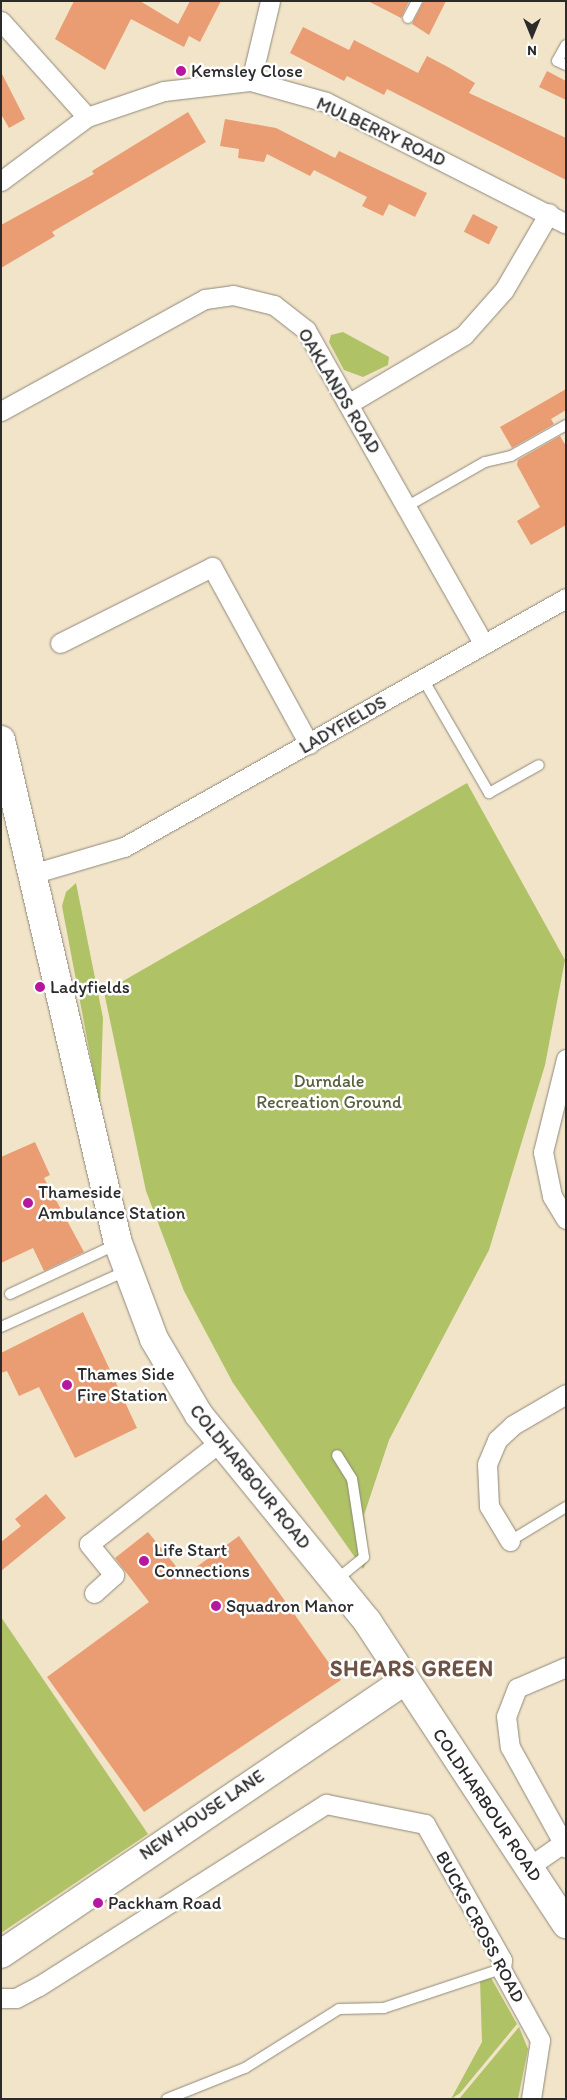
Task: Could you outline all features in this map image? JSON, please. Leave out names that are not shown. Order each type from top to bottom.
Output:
[{"type":"street","points":[[251,81],[270,1]]},
{"type":"street","points":[[1,21],[88,117]]},
{"type":"street","name":"MULBERRY ROAD","points":[[1,181],[88,117],[164,91],[251,81],[326,102],[549,213],[566,224]]},
{"type":"street","points":[[348,404],[464,335],[504,290],[549,213]]},
{"type":"street","name":"OAKLANDS ROAD","points":[[1,411],[176,313],[205,299],[233,295],[255,297],[292,316],[306,330],[484,644]]},
{"type":"street","points":[[60,643],[212,567],[309,744]]},
{"type":"street","name":"LADYFIELDS","points":[[32,874],[124,847],[566,598]]},
{"type":"street","name":"COLDHARBOUR ROAD","points":[[1,740],[118,1243],[127,1270],[173,1376],[220,1442],[335,1580],[405,1680],[530,1866],[566,1924]]},
{"type":"street","points":[[566,1059],[547,1129],[545,1174],[566,1219]]},
{"type":"street","points":[[510,1542],[489,1506],[487,1464],[497,1440],[513,1425],[566,1394]]},
{"type":"street","points":[[94,1593],[114,1575],[89,1544],[220,1442]]},
{"type":"street","points":[[530,1866],[564,1846],[513,1753],[507,1733],[506,1713],[514,1691],[566,1667]]},
{"type":"street","name":"NEW HOUSE LANE","points":[[1,1954],[405,1680]]},
{"type":"street","name":"BUCKS CROSS ROAD","points":[[1,1998],[16,1998],[35,1988],[326,1804],[425,1824],[502,1960],[501,1969],[541,2044],[531,2099]]},
{"type":"lane","points":[[408,18],[417,1]]},
{"type":"lane","points":[[566,46],[558,61],[566,65]]},
{"type":"lane","points":[[406,507],[485,462],[511,456],[566,425]]},
{"type":"lane","points":[[423,679],[489,793],[539,765]]},
{"type":"lane","points":[[10,1294],[118,1243]]},
{"type":"lane","points":[[1,1326],[127,1270]]},
{"type":"lane","points":[[335,1580],[364,1556],[352,1479],[337,1455]]},
{"type":"lane","points":[[510,1542],[566,1507]]},
{"type":"lane","points":[[167,2099],[245,2068],[339,2010],[384,2008],[501,1969]]},
{"type":"green space","points":[[343,332],[389,357],[388,365],[363,377],[344,370],[329,342],[331,335]]},
{"type":"green space","name":"Durndale Recreation Ground","points":[[467,783],[565,960],[545,1065],[489,1250],[389,1440],[364,1515],[369,1558],[363,1569],[233,1383],[184,1291],[146,1191],[104,992]]},
{"type":"green space","points":[[76,883],[103,1018],[100,1107],[62,906],[66,892]]},
{"type":"green space","points":[[1,1617],[148,1834],[1,1933]]},
{"type":"green space","points":[[490,1976],[517,2024],[460,2093],[451,2099],[482,2042],[480,1980]]},
{"type":"green space","points":[[519,2027],[528,2049],[518,2099],[459,2099]]},
{"type":"building","points":[[74,1],[140,1],[178,24],[190,1],[221,1],[200,42],[189,36],[184,47],[131,19],[105,70],[55,39]]},
{"type":"building","points":[[368,1],[409,1],[401,18]]},
{"type":"building","points":[[424,1],[446,1],[429,35],[412,24]]},
{"type":"building","points":[[303,27],[349,50],[354,40],[418,73],[427,56],[448,67],[475,83],[469,93],[566,138],[566,180],[387,89],[384,95],[347,76],[344,81],[290,53]]},
{"type":"building","points":[[547,71],[566,81],[566,100],[539,87]]},
{"type":"building","points":[[1,72],[25,119],[9,128],[1,114]]},
{"type":"building","points":[[188,112],[206,142],[52,232],[55,236],[1,268],[1,225],[94,174],[92,171]]},
{"type":"building","points":[[225,119],[276,128],[335,158],[339,151],[427,193],[415,217],[389,204],[383,216],[362,206],[367,197],[314,170],[310,176],[267,154],[264,162],[238,158],[239,149],[220,146]]},
{"type":"building","points":[[473,214],[498,227],[489,245],[464,232]]},
{"type":"building","points":[[566,389],[566,410],[551,419],[554,424],[512,448],[500,427]]},
{"type":"building","points":[[560,436],[566,446],[566,525],[531,545],[517,521],[540,507],[517,465],[518,460]]},
{"type":"building","name":"Thameside Ambulance Station","points":[[35,1142],[50,1175],[44,1178],[84,1252],[44,1271],[33,1248],[1,1263],[1,1157]]},
{"type":"building","name":"Thames Side Fire Station","points":[[83,1312],[137,1428],[75,1458],[39,1387],[19,1396],[7,1371],[1,1373],[1,1353]]},
{"type":"building","points":[[46,1494],[66,1518],[1,1571],[1,1542],[21,1526],[15,1519]]},
{"type":"building","name":"Squadron Manor","points":[[148,1532],[184,1576],[239,1536],[341,1680],[144,1812],[47,1677],[149,1602],[115,1558]]},
{"type":"place","name":"Kemsley Close","points":[[181,71]]},
{"type":"place","name":"Ladyfields","points":[[40,987]]},
{"type":"place","name":"Thameside Ambulance Station","points":[[28,1203]]},
{"type":"place","name":"Thames Side Fire Station","points":[[67,1385]]},
{"type":"place","name":"Life Start Connections","points":[[144,1561]]},
{"type":"place","name":"Squadron Manor","points":[[216,1606]]},
{"type":"place","name":"Packham Road","points":[[98,1903]]},
{"type":"district","name":"SHEARS GREEN","points":[[412,1669]]}]
